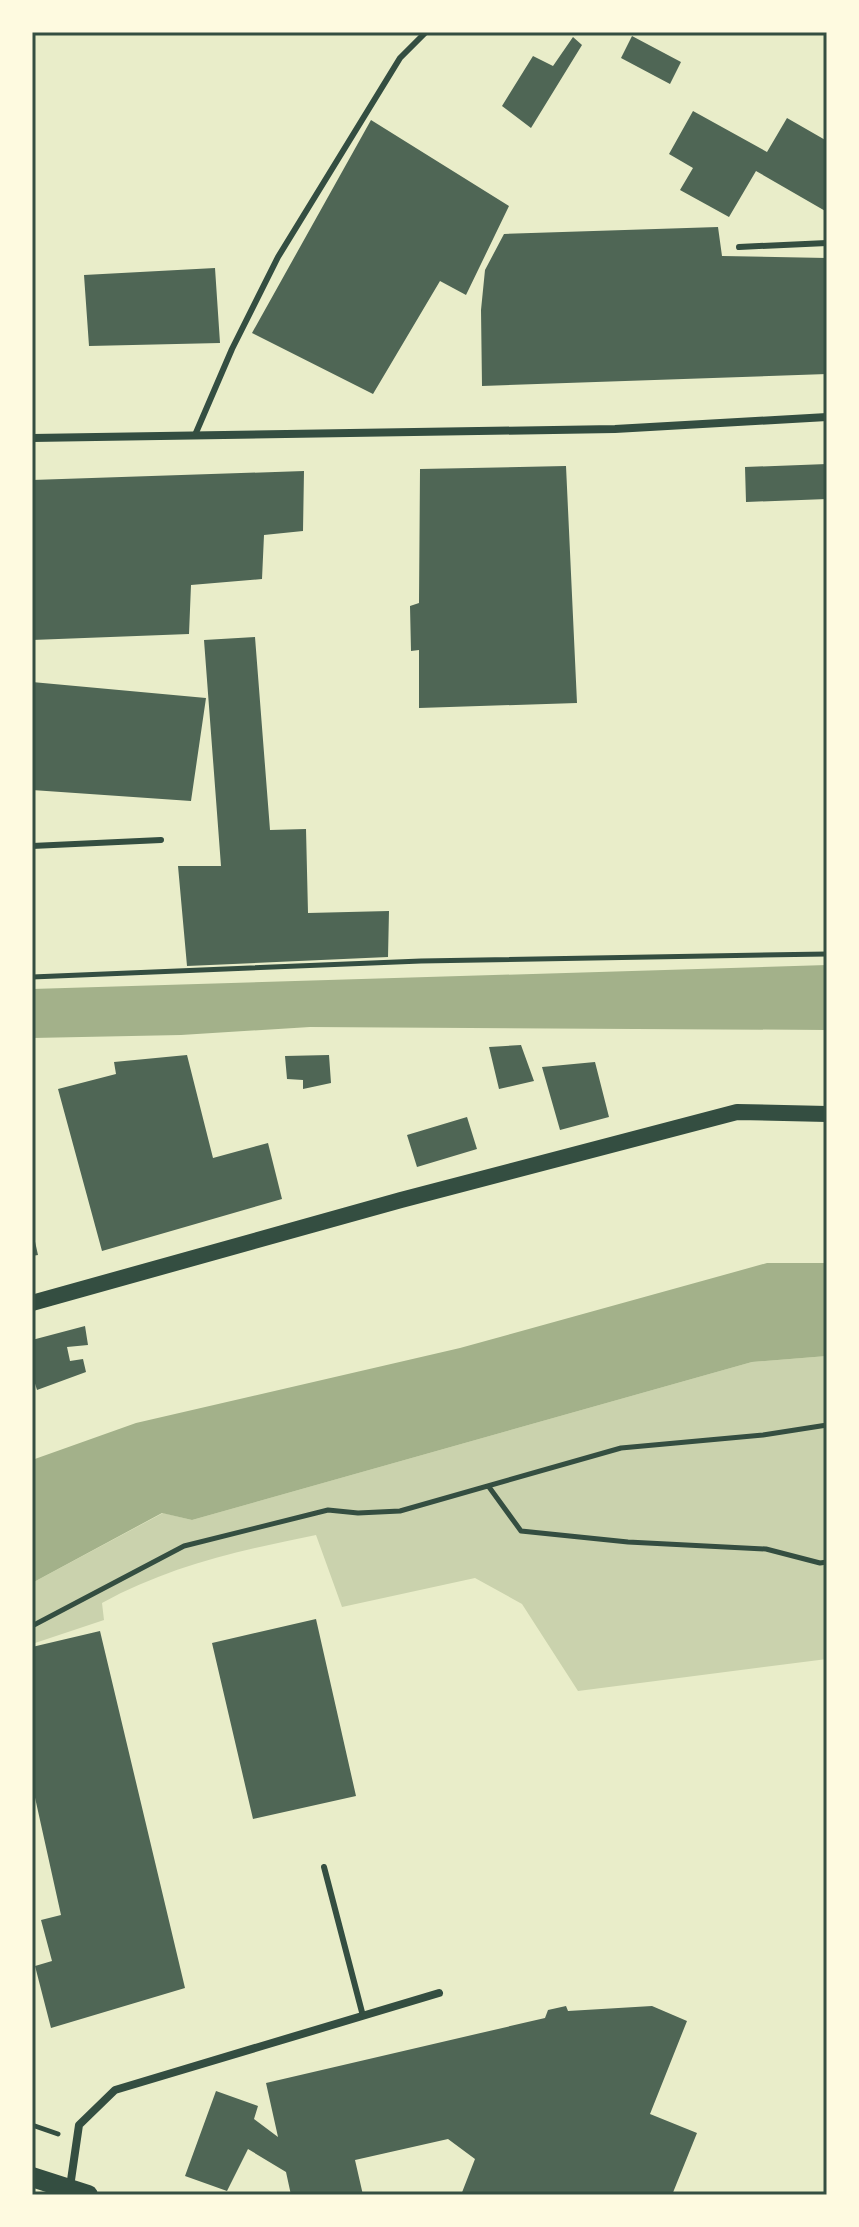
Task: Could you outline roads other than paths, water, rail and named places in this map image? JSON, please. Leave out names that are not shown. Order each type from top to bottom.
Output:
[{"type":"main road","points":[[32,1303],[401,1200],[737,1112],[827,1114]]},
{"type":"main road","points":[[32,2177],[77,2193]]},
{"type":"street","points":[[32,438],[615,429],[827,417]]},
{"type":"street","points":[[77,2193],[79,2125],[115,2090],[439,1993]]},
{"type":"lane","points":[[195,435],[232,349],[278,257],[400,58],[426,32]]},
{"type":"lane","points":[[739,247],[827,243]]},
{"type":"lane","points":[[32,846],[161,840]]},
{"type":"lane","points":[[324,1867],[363,2016]]}]
